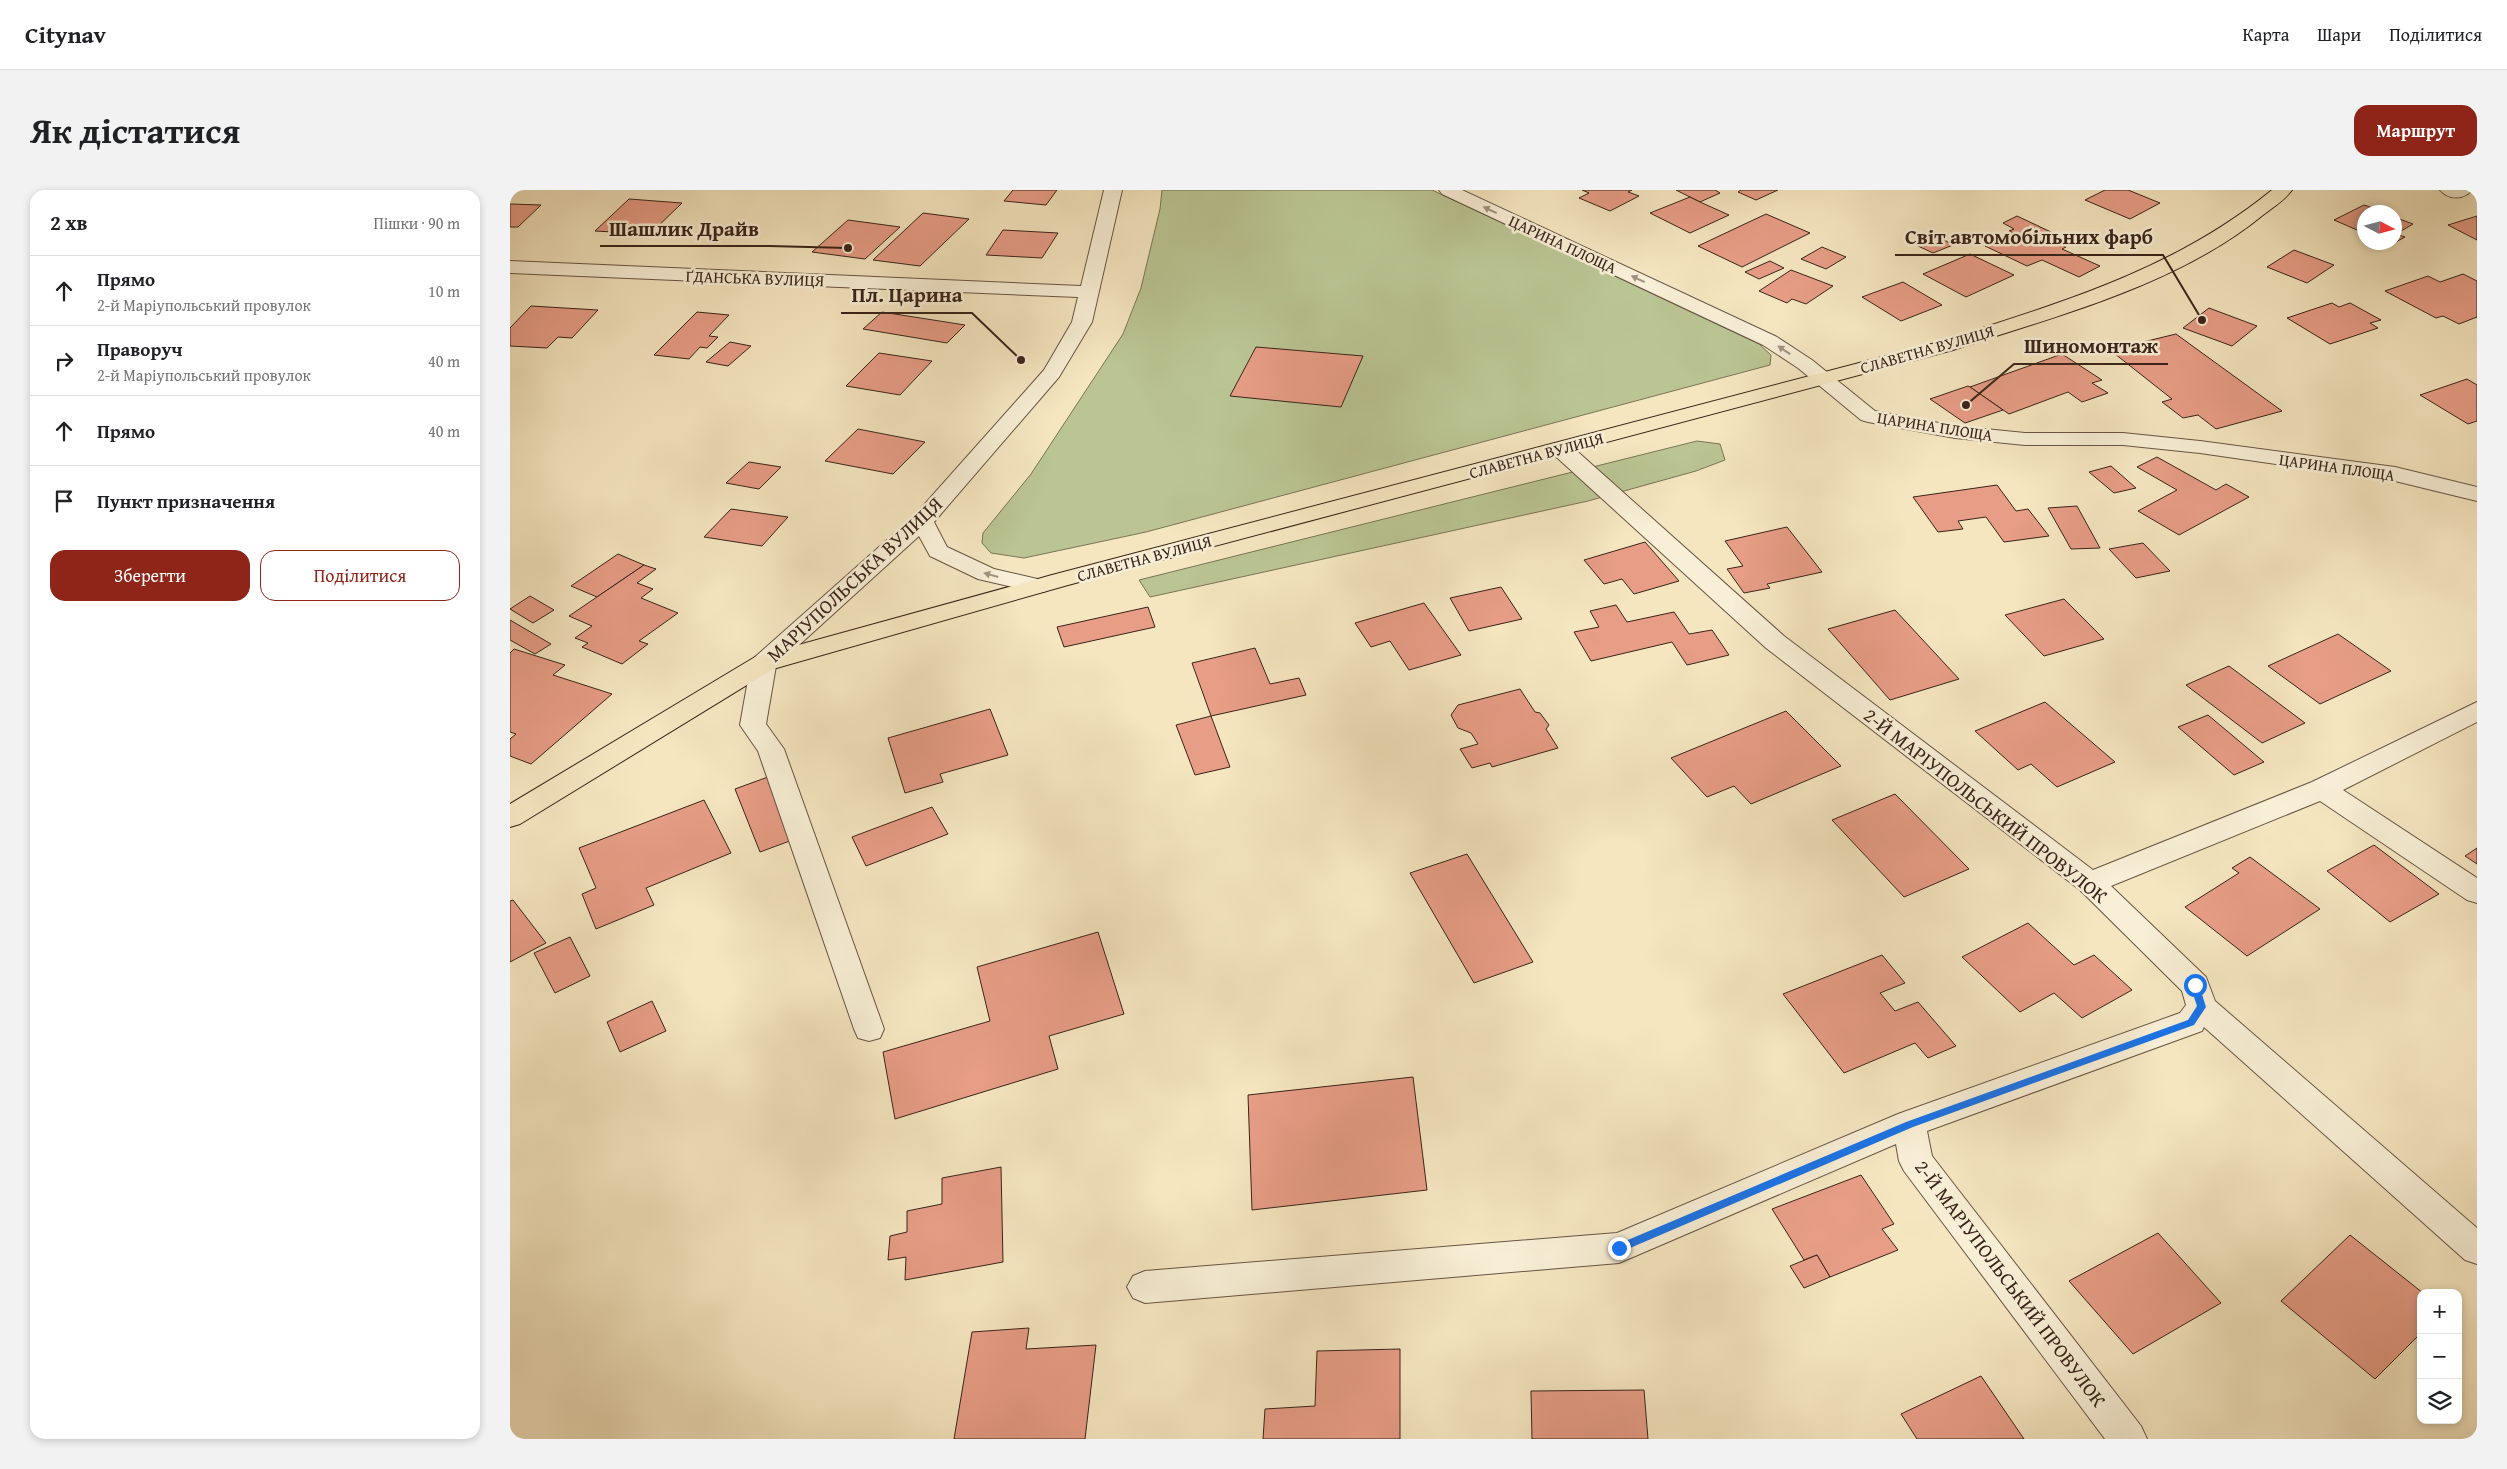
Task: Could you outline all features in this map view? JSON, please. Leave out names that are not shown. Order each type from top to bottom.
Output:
[{"type":"main road","name":"СЛАВЕТНА ВУЛИЦЯ","points":[[764,663],[1038,586],[1946,346],[2075,303],[2192,256],[2270,202],[2283,190]]},
{"type":"main road","name":"МАРІУПОЛЬСЬКА ВУЛИЦЯ","points":[[510,818],[764,663]]},
{"type":"street","name":"МАРІУПОЛЬСЬКА ВУЛИЦЯ","points":[[764,663],[922,521],[1052,373],[1082,322],[1113,190]]},
{"type":"street","name":"ЦАРИНА ПЛОЩА","points":[[1448,190],[1770,341],[1805,364],[1868,416],[1955,432],[2025,438],[2123,439],[2200,447],[2395,474],[2477,494]]},
{"type":"street","points":[[2449,190],[2456,193],[2463,190]]},
{"type":"street","name":"ҐДАНСЬКА ВУЛИЦЯ","points":[[510,267],[1089,292]]},
{"type":"street","name":"2-Й МАРІУПОЛЬСЬКИЙ ПРОВУЛОК","points":[[1561,448],[1775,642],[2090,883],[2195,985],[2202,1007]]},
{"type":"street","points":[[922,521],[938,551],[986,574],[1038,586]]},
{"type":"street","points":[[764,663],[753,725],[771,749],[869,1029]]},
{"type":"street","points":[[2090,883],[2322,789],[2477,711]]},
{"type":"street","points":[[2322,789],[2477,892]]},
{"type":"street","points":[[1146,1287],[1619,1248],[1909,1124],[2191,1022],[2202,1007],[2477,1249]]},
{"type":"street","name":"2-Й МАРІУПОЛЬСЬКИЙ ПРОВУЛОК","points":[[1909,1124],[1916,1161],[2128,1439]]},
{"type":"green space","points":[[1162,190],[1432,190],[1759,344],[1771,355],[1770,365],[1146,532],[1024,558],[991,553],[982,543],[983,533],[1031,474],[1123,334],[1141,288],[1160,209]]},
{"type":"green space","points":[[1697,441],[1720,444],[1725,460],[1696,471],[1588,501],[1150,597],[1139,580]]},
{"type":"building","points":[[1013,190],[1057,190],[1046,205],[1004,201]]},
{"type":"building","points":[[1582,190],[1632,190],[1628,192],[1639,196],[1610,211],[1579,198],[1589,193]]},
{"type":"building","points":[[1676,190],[1715,190],[1720,193],[1700,202]]},
{"type":"building","points":[[1741,190],[1778,190],[1756,200],[1738,192]]},
{"type":"building","points":[[2105,190],[2128,190],[2160,203],[2130,219],[2085,200]]},
{"type":"building","points":[[1690,197],[1729,215],[1690,233],[1650,213]]},
{"type":"building","points":[[629,199],[682,203],[650,234],[595,231]]},
{"type":"building","points":[[510,204],[541,205],[518,227],[510,227]]},
{"type":"building","points":[[2357,208],[2357,230],[2334,220]]},
{"type":"building","points":[[923,213],[969,219],[920,266],[873,260]]},
{"type":"building","points":[[1766,214],[1810,233],[1742,267],[1698,246]]},
{"type":"building","points":[[2017,216],[2051,232],[2042,236],[2066,247],[2062,249],[2100,266],[2079,277],[2042,260],[2027,266],[1985,246],[2014,233],[2009,231],[2014,229],[2003,223]]},
{"type":"building","points":[[2477,216],[2477,240],[2448,225]]},
{"type":"building","points":[[848,220],[900,227],[865,259],[812,252]]},
{"type":"building","points":[[2402,220],[2413,224],[2402,230]]},
{"type":"building","points":[[1003,230],[1058,233],[1042,258],[986,255]]},
{"type":"building","points":[[1939,237],[1953,245],[1933,253],[1918,246]]},
{"type":"building","points":[[1822,247],[1846,257],[1826,269],[1801,259]]},
{"type":"building","points":[[2294,250],[2334,265],[2307,283],[2267,267]]},
{"type":"building","points":[[1970,254],[2014,275],[1966,297],[1923,274]]},
{"type":"building","points":[[1770,261],[1784,268],[1759,279],[1745,272]]},
{"type":"building","points":[[1791,270],[1833,286],[1806,304],[1792,299],[1787,303],[1759,291]]},
{"type":"building","points":[[2463,274],[2477,281],[2477,317],[2459,324],[2443,316],[2436,318],[2385,291],[2428,276],[2440,282]]},
{"type":"building","points":[[1903,282],[1942,305],[1901,321],[1862,297]]},
{"type":"building","points":[[2332,303],[2339,307],[2350,303],[2381,320],[2370,323],[2378,328],[2330,344],[2287,318]]},
{"type":"building","points":[[531,306],[598,310],[572,338],[558,337],[547,348],[510,346],[510,328]]},
{"type":"building","points":[[2209,308],[2257,326],[2232,346],[2183,328]]},
{"type":"building","points":[[697,312],[729,315],[709,336],[718,337],[707,348],[700,347],[689,359],[654,355]]},
{"type":"building","points":[[882,312],[965,325],[947,343],[863,329]]},
{"type":"building","points":[[2176,334],[2282,411],[2216,429],[2198,415],[2183,418],[2162,402],[2172,399],[2110,350]]},
{"type":"building","points":[[730,342],[751,346],[728,366],[706,362]]},
{"type":"building","points":[[1256,347],[1363,356],[1341,407],[1230,396]]},
{"type":"building","points":[[879,353],[932,361],[900,395],[846,386]]},
{"type":"building","points":[[2062,354],[2102,380],[2092,383],[2108,393],[2082,402],[2068,392],[2009,414],[1970,387]]},
{"type":"building","points":[[2467,379],[2477,385],[2477,421],[2468,424],[2420,395]]},
{"type":"building","points":[[1968,386],[2003,410],[1965,423],[1930,399]]},
{"type":"building","points":[[858,429],[925,442],[893,474],[825,461]]},
{"type":"building","points":[[2157,457],[2216,490],[2226,484],[2249,497],[2179,535],[2138,511],[2177,490],[2137,467]]},
{"type":"building","points":[[749,462],[781,467],[759,489],[726,483]]},
{"type":"building","points":[[2111,466],[2136,488],[2114,493],[2089,472]]},
{"type":"building","points":[[1997,485],[2016,511],[2028,509],[2049,536],[2004,542],[1986,517],[1958,521],[1963,529],[1938,532],[1913,497]]},
{"type":"building","points":[[2077,506],[2100,548],[2071,549],[2048,508]]},
{"type":"building","points":[[731,509],[788,517],[762,546],[704,537]]},
{"type":"building","points":[[1787,527],[1822,572],[1767,584],[1770,588],[1744,593],[1727,569],[1743,566],[1725,541]]},
{"type":"building","points":[[1645,542],[1679,581],[1634,594],[1622,579],[1604,584],[1584,560]]},
{"type":"building","points":[[2143,543],[2170,571],[2136,578],[2109,549]]},
{"type":"building","points":[[618,554],[644,565],[597,597],[571,586]]},
{"type":"building","points":[[644,565],[656,569],[637,583],[653,589],[641,598],[678,613],[639,641],[648,644],[622,664],[582,647],[588,643],[575,638],[592,626],[569,616]]},
{"type":"building","points":[[1501,587],[1522,619],[1469,631],[1450,598]]},
{"type":"building","points":[[530,596],[554,610],[533,623],[510,609]]},
{"type":"building","points":[[2064,599],[2104,639],[2044,656],[2005,615]]},
{"type":"building","points":[[1424,603],[1461,655],[1409,670],[1390,641],[1371,647],[1355,623]]},
{"type":"building","points":[[1616,605],[1627,622],[1674,612],[1689,634],[1712,630],[1729,655],[1687,665],[1672,642],[1591,661],[1574,632],[1599,627],[1590,611]]},
{"type":"building","points":[[1148,607],[1155,627],[1064,647],[1057,627]]},
{"type":"building","points":[[1895,610],[1959,679],[1890,700],[1828,629]]},
{"type":"building","points":[[510,620],[551,644],[535,654],[510,640]]},
{"type":"building","points":[[2338,634],[2391,671],[2320,704],[2268,666]]},
{"type":"building","points":[[1255,648],[1270,684],[1299,678],[1306,695],[1211,716],[1192,663]]},
{"type":"building","points":[[514,649],[565,665],[553,675],[612,694],[531,764],[510,756],[510,739],[516,734],[510,732],[510,653]]},
{"type":"building","points":[[2229,666],[2305,723],[2262,743],[2186,685]]},
{"type":"building","points":[[1520,689],[1535,712],[1540,713],[1549,725],[1546,729],[1558,748],[1492,767],[1490,763],[1472,768],[1460,749],[1478,744],[1471,733],[1458,728],[1451,715],[1458,705]]},
{"type":"building","points":[[2045,702],[2115,762],[2057,787],[2031,764],[2018,770],[1975,731]]},
{"type":"building","points":[[990,709],[1008,755],[940,774],[943,782],[905,793],[888,738]]},
{"type":"building","points":[[1786,711],[1841,766],[1751,804],[1734,786],[1707,797],[1671,758]]},
{"type":"building","points":[[2208,715],[2264,762],[2234,775],[2178,727]]},
{"type":"building","points":[[1211,716],[1230,767],[1195,775],[1176,725]]},
{"type":"building","points":[[768,777],[795,839],[760,852],[735,789]]},
{"type":"building","points":[[1895,794],[1969,869],[1904,897],[1832,820]]},
{"type":"building","points":[[704,800],[731,853],[646,888],[654,905],[596,929],[582,894],[596,888],[579,848]]},
{"type":"building","points":[[932,807],[948,834],[866,866],[852,837]]},
{"type":"building","points":[[2374,845],[2439,894],[2390,922],[2327,871]]},
{"type":"building","points":[[2477,848],[2477,864],[2465,856]]},
{"type":"building","points":[[1467,854],[1533,962],[1474,983],[1410,873]]},
{"type":"building","points":[[2250,857],[2320,909],[2247,956],[2185,907],[2239,873],[2232,868]]},
{"type":"building","points":[[513,900],[546,943],[510,962],[510,901]]},
{"type":"building","points":[[2028,923],[2074,965],[2094,955],[2132,990],[2082,1018],[2054,993],[2020,1012],[1962,957]]},
{"type":"building","points":[[1098,932],[1124,1014],[1049,1036],[1058,1069],[895,1119],[883,1052],[990,1021],[977,967]]},
{"type":"building","points":[[570,937],[590,976],[555,993],[534,953]]},
{"type":"building","points":[[1882,955],[1905,983],[1880,993],[1895,1011],[1918,1002],[1956,1046],[1928,1058],[1915,1043],[1844,1073],[1783,994]]},
{"type":"building","points":[[652,1001],[666,1031],[620,1052],[607,1022]]},
{"type":"building","points":[[1413,1077],[1427,1190],[1252,1210],[1248,1095]]},
{"type":"building","points":[[1001,1167],[1003,1262],[905,1280],[906,1257],[888,1260],[890,1236],[907,1232],[907,1211],[942,1204],[942,1178]]},
{"type":"building","points":[[1861,1175],[1894,1224],[1882,1229],[1898,1250],[1830,1277],[1817,1255],[1804,1260],[1772,1209]]},
{"type":"building","points":[[2158,1233],[2221,1303],[2133,1354],[2069,1281]]},
{"type":"building","points":[[2350,1235],[2418,1289],[2417,1337],[2375,1379],[2281,1301]]},
{"type":"building","points":[[1817,1255],[1830,1277],[1804,1288],[1790,1266]]},
{"type":"building","points":[[1029,1328],[1026,1349],[1096,1345],[1085,1439],[954,1439],[972,1332]]},
{"type":"building","points":[[1400,1349],[1400,1439],[1263,1439],[1265,1409],[1315,1406],[1317,1351]]},
{"type":"building","points":[[1981,1376],[2024,1439],[1917,1439],[1901,1414]]},
{"type":"building","points":[[1644,1390],[1648,1439],[1532,1439],[1531,1391]]},
{"type":"place","name":"Шашлик Драйв","points":[[848,248]]},
{"type":"place","name":"Світ автомобільних фарб","points":[[2202,320]]},
{"type":"place","name":"Пл. Царина","points":[[1021,360]]},
{"type":"place","name":"Шиномонтаж","points":[[1966,405]]},
{"type":"route","points":[[1619,1248],[1909,1124],[2191,1022],[2202,1007],[2195,985]]}]
